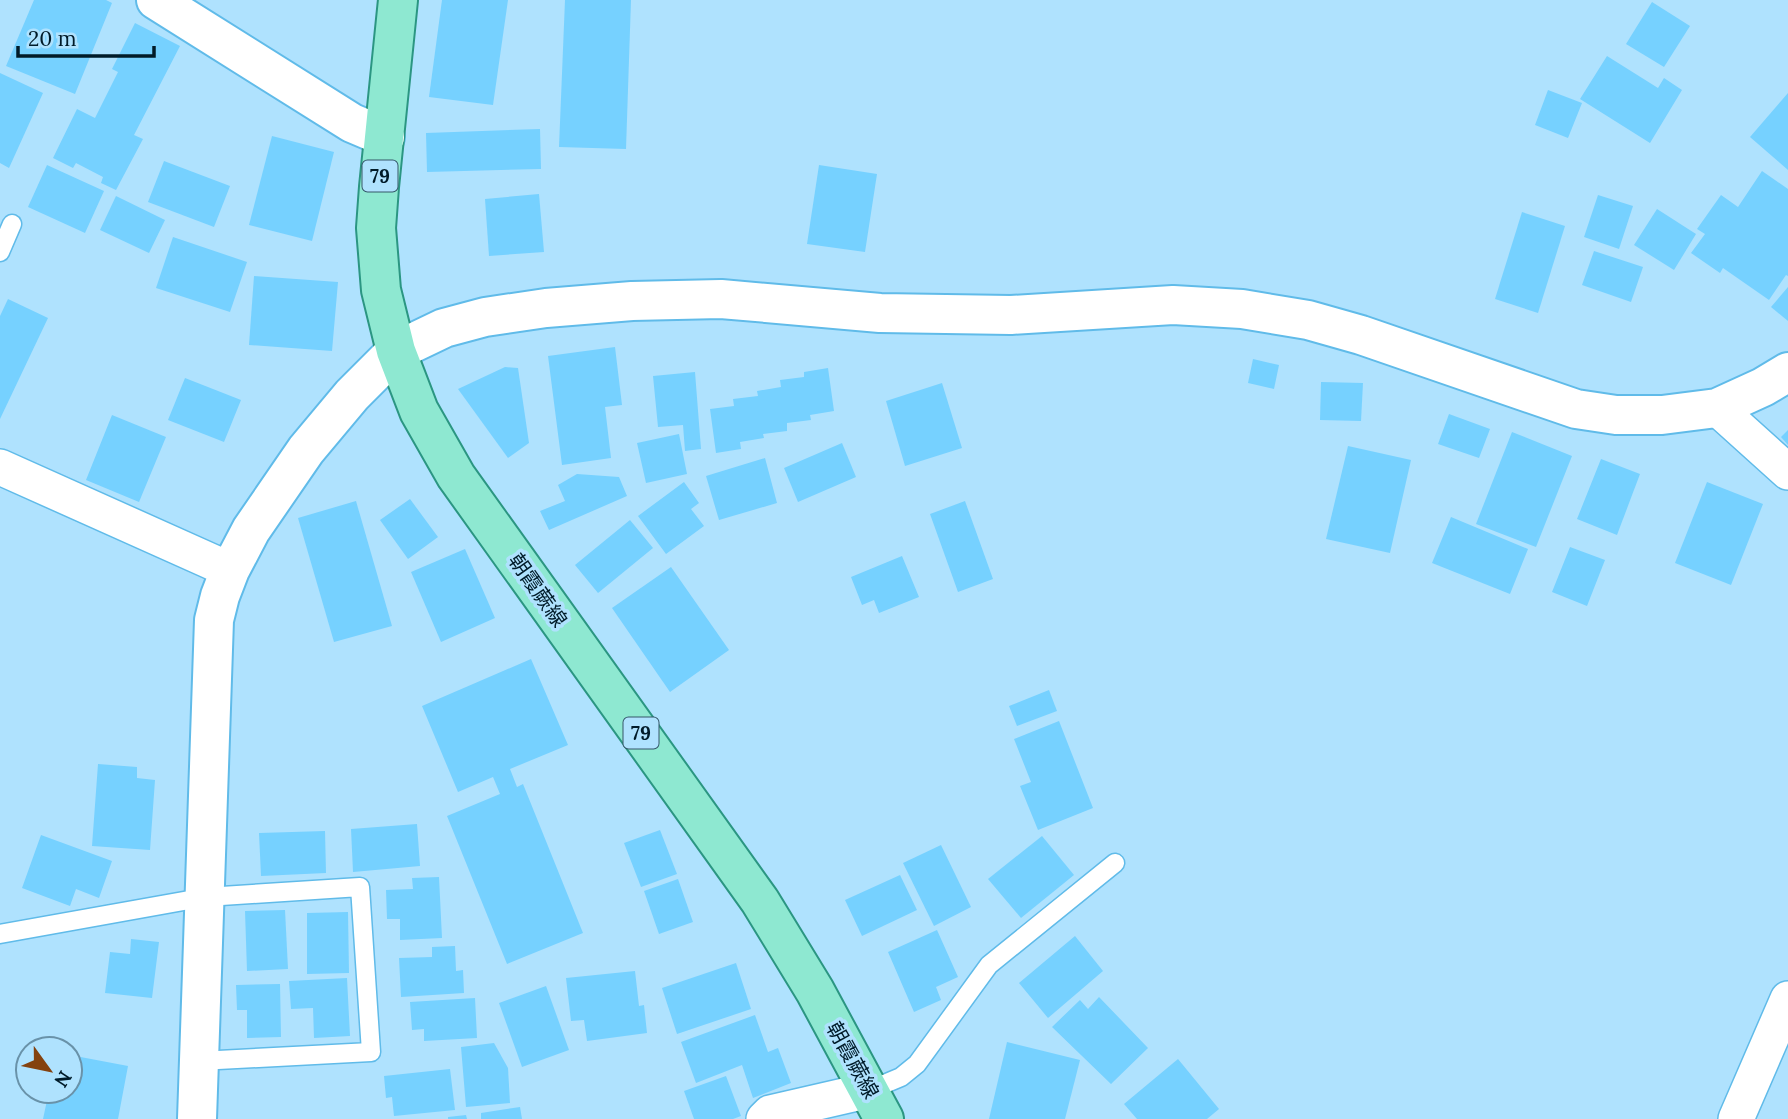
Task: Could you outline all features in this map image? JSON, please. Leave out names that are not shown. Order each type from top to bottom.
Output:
[{"type":"main road","name":"朝霞蕨線","points":[[398,0],[376,228],[381,290],[396,351],[419,411],[456,475],[760,901],[815,991],[877,1104]]},
{"type":"street","points":[[156,0],[352,123],[385,136]]},
{"type":"street","points":[[197,1119],[214,620],[220,596],[251,530],[306,450],[352,395],[396,351],[444,328],[485,317],[546,308],[632,301],[721,299],[880,313],[1079,312],[1173,305],[1242,309],[1308,320],[1361,335],[1576,409],[1616,415],[1662,415],[1717,408],[1788,372]]},
{"type":"street","points":[[1717,408],[1788,472]]},
{"type":"street","points":[[0,467],[230,570]]},
{"type":"street","points":[[1736,1119],[1788,999]]},
{"type":"street","points":[[764,1119],[770,1113],[877,1104]]},
{"type":"lane","points":[[0,251],[12,224]]},
{"type":"lane","points":[[877,1104],[901,1077],[917,1064],[989,965],[1115,863]]},
{"type":"lane","points":[[0,934],[206,897],[360,887],[371,1052],[199,1061]]},
{"type":"building","points":[[34,0],[106,0],[112,3],[75,94],[6,66]]},
{"type":"building","points":[[442,0],[508,0],[493,105],[429,97]]},
{"type":"building","points":[[565,0],[631,0],[626,149],[559,147]]},
{"type":"building","points":[[1652,2],[1690,26],[1664,67],[1626,44]]},
{"type":"building","points":[[135,23],[180,46],[134,135],[143,139],[116,190],[101,183],[103,177],[76,163],[73,168],[53,158],[77,109],[95,118],[118,72],[112,69]]},
{"type":"building","points":[[1607,56],[1658,88],[1664,78],[1682,90],[1650,143],[1580,99]]},
{"type":"building","points":[[0,73],[43,93],[9,168],[0,163]]},
{"type":"building","points":[[1548,90],[1582,103],[1568,138],[1535,125]]},
{"type":"building","points":[[1788,93],[1788,170],[1750,137]]},
{"type":"building","points":[[540,129],[541,169],[427,172],[426,133]]},
{"type":"building","points":[[272,136],[334,152],[312,241],[249,225]]},
{"type":"building","points":[[164,161],[230,186],[214,227],[148,202]]},
{"type":"building","points":[[47,165],[104,191],[85,233],[28,207]]},
{"type":"building","points":[[819,165],[877,174],[865,252],[807,244]]},
{"type":"building","points":[[1762,171],[1788,189],[1788,276],[1786,275],[1769,300],[1723,268],[1720,273],[1691,253],[1705,234],[1697,229],[1721,195],[1738,207]]},
{"type":"building","points":[[539,194],[544,252],[489,256],[485,199]]},
{"type":"building","points":[[1598,195],[1633,206],[1619,249],[1584,237]]},
{"type":"building","points":[[116,196],[165,220],[149,253],[100,230]]},
{"type":"building","points":[[1657,209],[1696,234],[1674,270],[1634,245]]},
{"type":"building","points":[[1522,212],[1565,226],[1538,313],[1495,299]]},
{"type":"building","points":[[173,237],[247,262],[230,312],[156,288]]},
{"type":"building","points":[[1594,251],[1643,267],[1631,302],[1582,285]]},
{"type":"building","points":[[254,276],[338,282],[332,351],[249,345]]},
{"type":"building","points":[[1788,287],[1788,321],[1771,307]]},
{"type":"building","points":[[8,299],[48,318],[0,419],[0,316]]},
{"type":"building","points":[[615,347],[622,405],[605,407],[611,458],[562,465],[548,356]]},
{"type":"building","points":[[1253,359],[1279,365],[1274,389],[1248,383]]},
{"type":"building","points":[[505,367],[518,368],[529,443],[508,458],[458,389]]},
{"type":"building","points":[[828,368],[834,411],[810,415],[811,420],[787,423],[787,431],[763,434],[764,438],[740,442],[741,449],[716,453],[710,409],[734,406],[733,399],[758,396],[757,391],[781,387],[780,380],[804,377],[804,372]]},
{"type":"building","points":[[695,372],[701,449],[685,451],[683,425],[658,427],[653,376]]},
{"type":"building","points":[[185,378],[241,400],[224,442],[168,420]]},
{"type":"building","points":[[1321,382],[1363,383],[1361,421],[1320,420]]},
{"type":"building","points":[[942,383],[962,448],[905,466],[886,401]]},
{"type":"building","points":[[1449,414],[1490,429],[1479,458],[1438,444]]},
{"type":"building","points":[[112,415],[166,437],[139,502],[86,480]]},
{"type":"building","points":[[1788,430],[1788,445],[1781,437]]},
{"type":"building","points":[[1512,432],[1572,456],[1536,547],[1476,524]]},
{"type":"building","points":[[679,434],[687,474],[646,483],[637,443]]},
{"type":"building","points":[[842,443],[856,477],[798,502],[784,468]]},
{"type":"building","points":[[1348,446],[1411,460],[1390,553],[1326,539]]},
{"type":"building","points":[[765,458],[777,503],[719,520],[706,476]]},
{"type":"building","points":[[1601,459],[1640,474],[1617,535],[1577,519]]},
{"type":"building","points":[[577,474],[619,477],[627,496],[549,530],[540,511],[565,501],[558,485]]},
{"type":"building","points":[[684,482],[699,503],[691,509],[704,526],[666,554],[638,516]]},
{"type":"building","points":[[1707,482],[1763,504],[1731,585],[1675,563]]},
{"type":"building","points":[[410,499],[438,537],[408,559],[380,520]]},
{"type":"building","points":[[356,501],[392,626],[334,642],[298,518]]},
{"type":"building","points":[[965,501],[993,579],[958,592],[930,514]]},
{"type":"building","points":[[1451,517],[1528,549],[1510,594],[1432,563]]},
{"type":"building","points":[[630,520],[653,548],[598,593],[575,565]]},
{"type":"building","points":[[1570,547],[1605,560],[1587,606],[1552,592]]},
{"type":"building","points":[[465,549],[495,618],[441,642],[411,572]]},
{"type":"building","points":[[902,556],[919,597],[879,613],[874,600],[862,605],[851,577]]},
{"type":"building","points":[[671,567],[729,650],[670,692],[612,608]]},
{"type":"building","points":[[531,659],[568,745],[510,769],[517,787],[523,784],[583,933],[507,964],[447,816],[500,794],[493,777],[458,792],[422,706]]},
{"type":"building","points":[[1049,690],[1057,711],[1017,726],[1009,706]]},
{"type":"building","points":[[1059,721],[1093,808],[1038,830],[1020,786],[1031,782],[1014,739]]},
{"type":"building","points":[[98,764],[137,767],[137,778],[155,780],[150,850],[92,846]]},
{"type":"building","points":[[417,824],[420,866],[353,872],[351,829]]},
{"type":"building","points":[[660,830],[677,874],[641,887],[624,843]]},
{"type":"building","points":[[325,831],[326,873],[261,876],[259,833]]},
{"type":"building","points":[[41,835],[112,861],[99,898],[76,889],[70,906],[22,888]]},
{"type":"building","points":[[1042,836],[1074,875],[1021,918],[988,879]]},
{"type":"building","points":[[941,845],[971,907],[934,926],[903,863]]},
{"type":"building","points":[[900,875],[917,910],[862,936],[845,900]]},
{"type":"building","points":[[439,877],[442,938],[400,940],[400,919],[387,919],[386,890],[413,889],[412,878]]},
{"type":"building","points":[[678,879],[693,922],[659,934],[644,891]]},
{"type":"building","points":[[285,910],[288,969],[247,971],[245,911]]},
{"type":"building","points":[[348,912],[349,973],[307,974],[307,913]]},
{"type":"building","points":[[937,930],[958,977],[936,987],[941,1000],[914,1012],[888,952]]},
{"type":"building","points":[[1075,936],[1103,971],[1048,1018],[1019,983]]},
{"type":"building","points":[[131,939],[159,942],[152,998],[105,993],[110,952],[130,954]]},
{"type":"building","points":[[455,946],[456,971],[463,970],[464,993],[401,997],[399,958],[432,957],[432,947]]},
{"type":"building","points":[[736,963],[751,1009],[677,1034],[662,988]]},
{"type":"building","points":[[635,971],[639,1006],[644,1005],[647,1033],[587,1041],[584,1020],[571,1021],[566,978]]},
{"type":"building","points":[[347,978],[350,1036],[314,1038],[313,1008],[291,1009],[289,981]]},
{"type":"building","points":[[280,984],[281,1037],[247,1038],[247,1010],[237,1010],[236,985]]},
{"type":"building","points":[[546,986],[569,1050],[522,1067],[499,1003]]},
{"type":"building","points":[[1099,997],[1148,1048],[1111,1084],[1052,1027],[1080,1000],[1088,1009]]},
{"type":"building","points":[[475,998],[477,1038],[424,1041],[424,1029],[412,1030],[410,1002]]},
{"type":"building","points":[[755,1015],[768,1052],[778,1048],[791,1083],[753,1098],[742,1065],[696,1083],[681,1042]]},
{"type":"building","points":[[1007,1042],[1080,1060],[1065,1119],[989,1119]]},
{"type":"building","points":[[494,1043],[508,1068],[510,1103],[466,1107],[461,1047]]},
{"type":"building","points":[[84,1058],[128,1066],[118,1119],[43,1119],[46,1105],[84,1105]]},
{"type":"building","points":[[1178,1059],[1219,1109],[1207,1119],[1137,1119],[1124,1104]]},
{"type":"building","points":[[450,1069],[455,1110],[394,1116],[392,1097],[386,1098],[384,1076]]},
{"type":"building","points":[[726,1076],[741,1116],[733,1119],[694,1119],[684,1091]]},
{"type":"building","points":[[520,1107],[522,1119],[481,1119],[481,1113]]},
{"type":"building","points":[[466,1115],[467,1119],[448,1119],[448,1117]]}]
